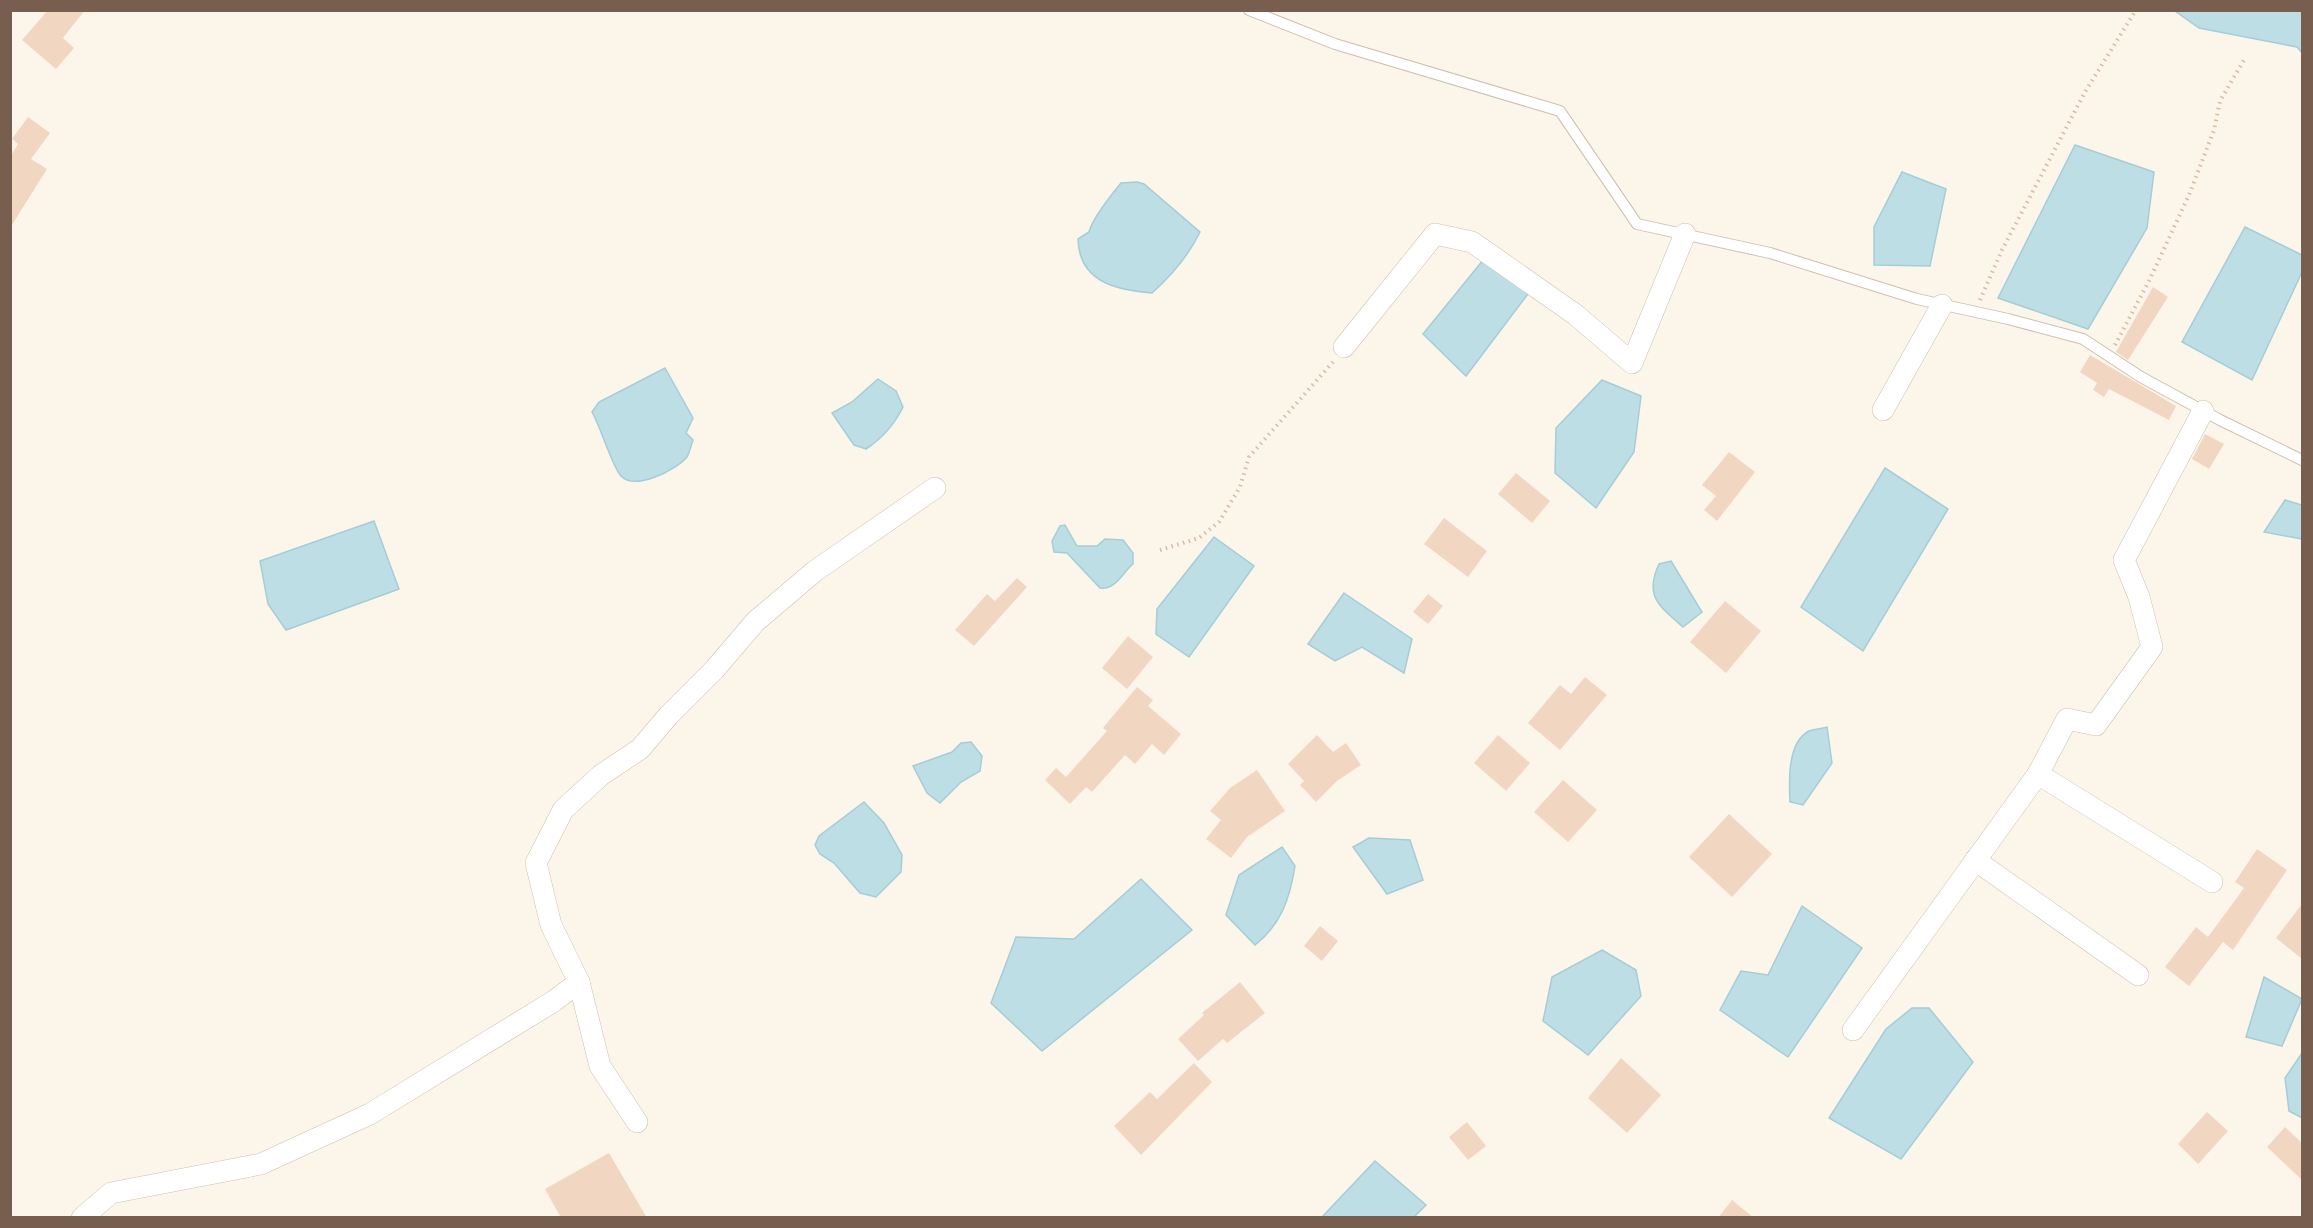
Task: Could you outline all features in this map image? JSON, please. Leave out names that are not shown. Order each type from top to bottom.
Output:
[{"type":"street","points":[[1344,347],[1435,234],[1472,242],[1576,315],[1632,363],[1685,234]]},
{"type":"street","points":[[1883,410],[1942,305]]},
{"type":"street","points":[[1853,1030],[2038,774],[2067,718],[2096,725],[2152,647],[2139,597],[2124,560],[2203,411]]},
{"type":"street","points":[[637,1122],[600,1066],[579,982],[551,925],[536,863],[563,810],[601,776],[640,750],[669,715],[714,670],[756,621],[815,571],[935,488]]},
{"type":"street","points":[[2038,774],[2212,882]]},
{"type":"street","points":[[1975,860],[2138,975]]},
{"type":"street","points":[[82,1218],[111,1193],[261,1164],[370,1114],[555,1001],[579,982]]},
{"type":"lane","points":[[1249,10],[1335,44],[1560,111],[1637,224],[1770,252],[1917,299],[2083,339],[2203,411],[2302,460]]},
{"type":"path","points":[[1975,312],[2002,250],[2085,92],[2136,10]]},
{"type":"path","points":[[2109,356],[2149,281],[2189,195],[2214,130],[2220,101],[2244,60]]},
{"type":"path","points":[[1160,550],[1178,547],[1199,538],[1219,522],[1240,487],[1250,457],[1330,367],[1344,347]]},
{"type":"water","points":[[2175,11],[2302,11],[2302,53],[2297,47],[2199,28]]},
{"type":"water","points":[[2075,145],[2154,172],[2147,228],[2088,329],[1998,298]]},
{"type":"water","points":[[1902,172],[1946,189],[1930,266],[1874,265],[1874,227]]},
{"type":"water","points":[[1121,183],[1144,184],[1200,232],[1179,265],[1152,293],[1125,289],[1102,281],[1092,274],[1080,254],[1078,239],[1089,232],[1098,214]]},
{"type":"water","points":[[2245,227],[2302,255],[2302,272],[2252,380],[2182,342]]},
{"type":"water","points":[[1488,254],[1534,286],[1466,376],[1423,334]]},
{"type":"water","points":[[665,368],[693,418],[686,433],[693,440],[690,451],[682,462],[665,473],[645,480],[627,480],[618,472],[592,412],[599,402]]},
{"type":"water","points":[[878,379],[896,391],[903,407],[888,431],[866,449],[854,445],[832,413],[852,402]]},
{"type":"water","points":[[1602,380],[1641,396],[1634,452],[1596,508],[1555,473],[1556,428]]},
{"type":"water","points":[[1885,468],[1948,509],[1863,651],[1801,607]]},
{"type":"water","points":[[2285,500],[2302,505],[2302,539],[2264,532]]},
{"type":"water","points":[[374,521],[399,589],[286,630],[268,604],[260,561]]},
{"type":"water","points":[[1065,525],[1077,546],[1097,546],[1105,539],[1123,540],[1133,553],[1133,564],[1115,584],[1100,588],[1067,553],[1054,552],[1052,541],[1060,526]]},
{"type":"water","points":[[1214,537],[1254,566],[1189,657],[1156,634],[1157,609]]},
{"type":"water","points":[[1671,561],[1702,612],[1683,627],[1656,600],[1654,592],[1653,584],[1659,564]]},
{"type":"water","points":[[1344,593],[1412,639],[1404,673],[1362,647],[1335,661],[1308,644]]},
{"type":"water","points":[[1827,727],[1832,763],[1803,805],[1790,802],[1791,763],[1797,744],[1809,731]]},
{"type":"water","points":[[971,742],[982,756],[980,771],[961,782],[940,803],[927,793],[913,766],[952,752],[961,743]]},
{"type":"water","points":[[864,802],[884,823],[902,855],[901,872],[876,897],[860,893],[834,863],[820,854],[815,845],[819,836]]},
{"type":"water","points":[[1369,838],[1410,840],[1423,880],[1387,894],[1353,847]]},
{"type":"water","points":[[1282,847],[1295,866],[1287,900],[1272,929],[1255,945],[1226,915],[1239,875]]},
{"type":"water","points":[[1141,879],[1192,930],[1042,1051],[991,1003],[1016,937],[1074,939]]},
{"type":"water","points":[[1802,906],[1862,948],[1788,1057],[1720,1010],[1741,971],[1768,975]]},
{"type":"water","points":[[1602,950],[1636,970],[1641,996],[1588,1055],[1543,1021],[1552,977]]},
{"type":"water","points":[[2264,977],[2302,999],[2282,1046],[2246,1037]]},
{"type":"water","points":[[1912,1008],[1929,1008],[1973,1062],[1901,1159],[1829,1118],[1886,1029]]},
{"type":"water","points":[[2302,1053],[2302,1118],[2289,1111],[2285,1078]]},
{"type":"water","points":[[1375,1161],[1426,1205],[1414,1217],[1322,1217]]},
{"type":"building","points":[[48,10],[85,10],[63,38],[74,48],[56,69],[22,40]]},
{"type":"building","points":[[28,117],[50,133],[31,159],[47,169],[10,228],[10,157],[18,144],[12,139]]},
{"type":"building","points":[[2153,287],[2168,297],[2128,360],[2116,352]]},
{"type":"building","points":[[2090,355],[2176,406],[2169,420],[2109,389],[2104,397],[2093,390],[2097,383],[2080,372]]},
{"type":"building","points":[[2205,434],[2224,444],[2209,469],[2192,459]]},
{"type":"building","points":[[1729,452],[1755,472],[1717,521],[1704,510],[1716,496],[1702,485]]},
{"type":"building","points":[[1516,473],[1550,501],[1532,523],[1498,494]]},
{"type":"building","points":[[1444,518],[1487,551],[1468,577],[1424,544]]},
{"type":"building","points":[[1017,578],[1027,587],[974,646],[955,630],[987,594],[995,601]]},
{"type":"building","points":[[1428,594],[1443,606],[1428,624],[1413,612]]},
{"type":"building","points":[[1725,601],[1761,631],[1726,673],[1690,642]]},
{"type":"building","points":[[1128,636],[1153,657],[1127,689],[1102,668]]},
{"type":"building","points":[[1585,677],[1607,695],[1560,750],[1528,723],[1560,685],[1571,694]]},
{"type":"building","points":[[1137,687],[1153,700],[1148,706],[1181,734],[1164,755],[1152,744],[1135,764],[1125,755],[1092,792],[1086,787],[1070,804],[1045,780],[1056,768],[1066,777],[1107,731],[1103,728]]},
{"type":"building","points":[[1317,735],[1333,752],[1346,743],[1361,765],[1337,781],[1316,802],[1300,785],[1304,781],[1288,764]]},
{"type":"building","points":[[1498,735],[1530,763],[1506,791],[1474,763]]},
{"type":"building","points":[[1257,770],[1285,811],[1247,837],[1231,858],[1206,839],[1221,820],[1210,811],[1230,788]]},
{"type":"building","points":[[1563,780],[1597,810],[1568,842],[1534,812]]},
{"type":"building","points":[[1729,814],[1772,854],[1732,897],[1689,857]]},
{"type":"building","points":[[2257,849],[2287,870],[2233,950],[2223,942],[2189,986],[2165,967],[2196,927],[2208,937],[2244,888],[2235,882]]},
{"type":"building","points":[[2302,904],[2302,959],[2276,938]]},
{"type":"building","points":[[1320,926],[1338,941],[1322,961],[1304,946]]},
{"type":"building","points":[[1240,982],[1265,1013],[1227,1043],[1223,1039],[1198,1061],[1178,1039],[1204,1015],[1202,1013]]},
{"type":"building","points":[[1621,1058],[1661,1095],[1627,1133],[1588,1098]]},
{"type":"building","points":[[1194,1063],[1212,1082],[1141,1155],[1114,1126],[1150,1092],[1157,1099]]},
{"type":"building","points":[[2207,1112],[2228,1131],[2198,1164],[2178,1144]]},
{"type":"building","points":[[1467,1122],[1486,1146],[1468,1160],[1449,1137]]},
{"type":"building","points":[[2285,1127],[2302,1143],[2302,1180],[2267,1147]]},
{"type":"building","points":[[609,1153],[647,1218],[561,1218],[545,1189]]},
{"type":"building","points":[[1732,1200],[1754,1218],[1718,1218]]}]
